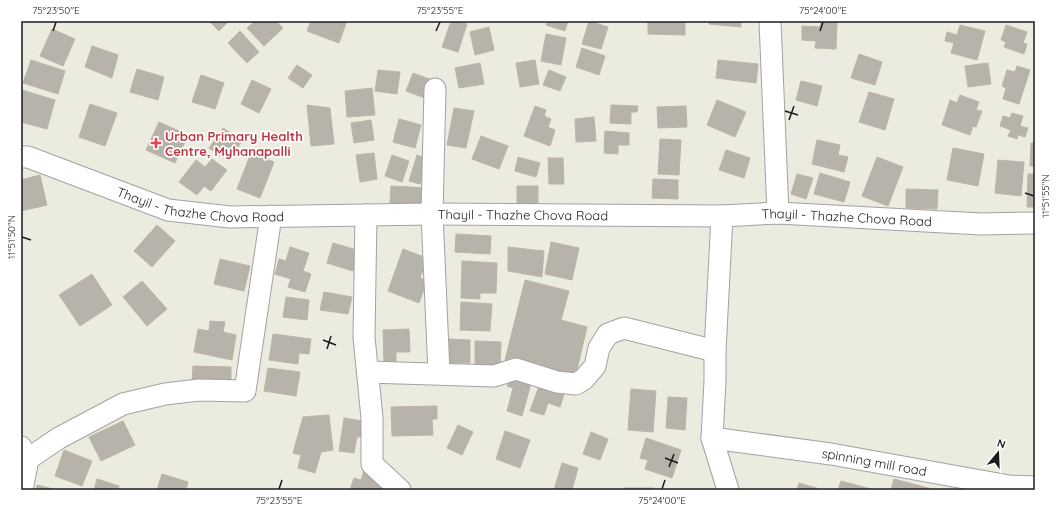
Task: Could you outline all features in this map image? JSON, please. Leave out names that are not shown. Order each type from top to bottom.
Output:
[{"type":"street","points":[[770,21],[778,212]]},
{"type":"street","points":[[435,89],[432,214],[439,373]]},
{"type":"street","name":"Thayil - Thazhe Chova Road","points":[[21,157],[28,157],[168,210],[230,217],[432,214],[722,216],[778,212],[981,224],[1035,224]]},
{"type":"street","points":[[366,215],[364,336],[372,418],[372,464],[400,490]]},
{"type":"street","points":[[22,490],[25,452],[60,438],[123,404],[165,394],[199,390],[245,391],[271,216]]},
{"type":"street","points":[[722,216],[712,438],[728,490]]},
{"type":"street","points":[[368,372],[439,373],[494,376],[516,369],[557,382],[576,384],[584,379],[594,366],[599,348],[608,334],[624,328],[715,351]]},
{"type":"street","name":"spinning mill road","points":[[712,438],[831,454],[1008,486],[1035,487]]},
{"type":"building","points":[[209,21],[229,21],[219,31]]},
{"type":"building","points":[[255,21],[276,21],[283,28],[264,46],[247,28]]},
{"type":"building","points":[[311,21],[347,21],[339,43],[307,31]]},
{"type":"building","points":[[451,21],[467,24],[458,52],[442,47]]},
{"type":"building","points":[[548,21],[568,21],[565,31],[546,25]]},
{"type":"building","points":[[589,21],[608,27],[601,49],[582,44]]},
{"type":"building","points":[[648,21],[685,21],[685,35],[648,34]]},
{"type":"building","points":[[710,21],[741,21],[741,27],[709,24]]},
{"type":"building","points":[[821,21],[837,22],[836,49],[815,48],[816,41],[802,40],[802,26],[820,27]]},
{"type":"building","points":[[960,25],[985,31],[977,60],[951,53],[954,43],[945,41],[947,32],[957,35]]},
{"type":"building","points":[[1006,25],[1027,32],[1023,43],[1027,44],[1024,54],[1004,47],[1006,42],[1001,40]]},
{"type":"building","points":[[489,27],[494,50],[475,55],[470,32]]},
{"type":"building","points":[[52,29],[75,39],[63,66],[40,56]]},
{"type":"building","points":[[240,31],[259,52],[247,63],[228,43]]},
{"type":"building","points":[[546,34],[566,38],[561,65],[541,61]]},
{"type":"building","points":[[92,46],[118,55],[112,78],[85,67]]},
{"type":"building","points":[[582,48],[605,56],[599,75],[576,67]]},
{"type":"building","points":[[859,54],[882,62],[875,85],[851,78]]},
{"type":"building","points":[[31,60],[65,71],[58,94],[23,83]]},
{"type":"building","points":[[535,60],[539,84],[520,87],[516,63]]},
{"type":"building","points":[[718,60],[758,64],[756,83],[716,78]]},
{"type":"building","points":[[480,63],[484,84],[459,88],[455,68]]},
{"type":"building","points":[[988,63],[991,84],[968,87],[965,66]]},
{"type":"building","points":[[297,65],[312,75],[303,88],[288,78]]},
{"type":"building","points":[[1017,66],[1030,70],[1019,104],[1003,99],[1006,88],[1002,86],[1007,70],[1015,72]]},
{"type":"building","points":[[137,69],[164,77],[158,100],[130,92]]},
{"type":"building","points":[[378,70],[400,72],[397,94],[375,91]]},
{"type":"building","points":[[549,70],[566,77],[560,91],[543,85]]},
{"type":"building","points":[[413,73],[432,80],[425,98],[406,91]]},
{"type":"building","points":[[201,75],[224,83],[215,109],[192,102]]},
{"type":"building","points":[[252,80],[271,89],[259,113],[241,104]]},
{"type":"building","points":[[801,81],[822,86],[817,106],[796,100]]},
{"type":"building","points":[[372,88],[375,115],[347,117],[345,91]]},
{"type":"building","points":[[22,90],[55,100],[47,129],[21,122]]},
{"type":"building","points":[[869,92],[894,99],[885,130],[859,122]]},
{"type":"building","points":[[960,95],[979,102],[976,110],[982,111],[976,127],[973,126],[970,135],[942,125],[950,100],[957,103]]},
{"type":"building","points":[[717,100],[746,112],[735,137],[707,125]]},
{"type":"building","points":[[90,104],[117,113],[105,146],[79,137]]},
{"type":"building","points":[[307,105],[330,108],[334,144],[311,146]]},
{"type":"building","points":[[611,105],[638,106],[637,112],[631,112],[631,124],[610,123]]},
{"type":"building","points":[[535,106],[546,110],[544,116],[551,119],[548,127],[555,130],[550,146],[524,136]]},
{"type":"building","points":[[686,106],[687,127],[658,128],[657,107]]},
{"type":"building","points":[[454,108],[474,111],[466,148],[447,145]]},
{"type":"building","points":[[1012,113],[1023,116],[1020,126],[1028,128],[1025,137],[1018,135],[1017,139],[1008,136],[1011,130],[1000,126],[1003,116],[1010,118]]},
{"type":"building","points":[[594,117],[596,141],[576,142],[575,119]]},
{"type":"building","points":[[399,119],[421,125],[415,148],[393,142]]},
{"type":"building","points":[[371,120],[374,140],[354,143],[351,123]]},
{"type":"building","points":[[159,122],[188,135],[175,163],[146,150]]},
{"type":"building","points":[[223,128],[242,141],[228,161],[209,148]]},
{"type":"building","points":[[605,131],[629,133],[629,145],[618,145],[618,154],[604,153]]},
{"type":"building","points":[[481,136],[508,146],[499,169],[472,159]]},
{"type":"building","points":[[660,139],[681,140],[679,175],[658,174]]},
{"type":"building","points":[[817,140],[840,145],[838,155],[848,157],[844,172],[812,164]]},
{"type":"building","points":[[1031,143],[1035,143],[1035,166],[1030,166]]},
{"type":"building","points":[[953,148],[984,154],[978,186],[947,180]]},
{"type":"building","points":[[726,150],[750,158],[744,178],[719,170]]},
{"type":"building","points":[[251,153],[274,162],[260,198],[237,189]]},
{"type":"building","points":[[374,153],[377,179],[360,182],[356,155]]},
{"type":"building","points":[[392,155],[409,161],[402,182],[385,176]]},
{"type":"building","points":[[417,155],[428,159],[420,184],[409,181]]},
{"type":"building","points":[[518,157],[540,163],[536,177],[515,171]]},
{"type":"building","points":[[877,157],[903,167],[888,206],[862,196]]},
{"type":"building","points":[[548,158],[563,158],[564,184],[549,184]]},
{"type":"building","points":[[212,159],[227,170],[211,191],[204,186],[197,195],[179,182],[196,160],[205,167]]},
{"type":"building","points":[[998,160],[1024,162],[1021,196],[995,193]]},
{"type":"building","points":[[820,173],[850,182],[844,202],[814,194]]},
{"type":"building","points":[[797,174],[813,178],[806,199],[791,194]]},
{"type":"building","points":[[1028,174],[1035,174],[1035,207],[1027,207]]},
{"type":"building","points":[[40,175],[47,205],[21,211],[21,180]]},
{"type":"building","points":[[653,179],[678,180],[678,199],[652,198]]},
{"type":"building","points":[[391,186],[426,188],[425,205],[390,203]]},
{"type":"building","points":[[517,186],[538,186],[538,203],[517,204]]},
{"type":"building","points":[[906,189],[938,190],[937,209],[906,208]]},
{"type":"building","points":[[157,225],[175,241],[152,267],[134,251]]},
{"type":"building","points":[[456,234],[491,236],[490,254],[455,252]]},
{"type":"building","points":[[551,242],[579,248],[572,280],[545,274]]},
{"type":"building","points":[[333,243],[360,251],[353,271],[327,263]]},
{"type":"building","points":[[290,247],[309,253],[303,271],[311,274],[305,292],[288,287],[291,279],[275,274],[279,259],[286,261]]},
{"type":"building","points":[[508,247],[544,251],[542,277],[508,271]]},
{"type":"building","points":[[403,249],[427,258],[420,278],[427,281],[419,303],[388,291]]},
{"type":"building","points":[[220,259],[250,266],[244,291],[214,284]]},
{"type":"building","points":[[462,261],[497,263],[496,293],[480,293],[480,299],[461,298]]},
{"type":"building","points":[[92,274],[112,305],[80,326],[59,295]]},
{"type":"building","points":[[525,280],[569,291],[561,320],[587,327],[575,378],[505,360]]},
{"type":"building","points":[[142,281],[167,309],[147,326],[123,297]]},
{"type":"building","points":[[324,292],[352,297],[348,314],[320,310]]},
{"type":"building","points":[[286,297],[309,300],[307,320],[283,317]]},
{"type":"building","points":[[461,302],[492,304],[490,331],[460,330]]},
{"type":"building","points":[[210,321],[225,322],[223,332],[236,335],[232,360],[194,352],[198,329],[209,331]]},
{"type":"building","points":[[409,329],[410,352],[396,352],[396,366],[384,366],[383,330]]},
{"type":"building","points":[[273,334],[311,339],[309,354],[299,353],[298,364],[269,360]]},
{"type":"building","points":[[449,339],[470,340],[470,363],[449,363]]},
{"type":"building","points":[[475,341],[501,342],[500,368],[475,367]]},
{"type":"building","points":[[193,366],[231,367],[231,384],[192,383]]},
{"type":"building","points":[[268,368],[300,372],[296,396],[264,391]]},
{"type":"building","points":[[511,374],[532,380],[522,416],[507,411],[513,388],[507,386]]},
{"type":"building","points":[[539,386],[564,394],[560,407],[548,403],[544,415],[530,411]]},
{"type":"building","points":[[631,389],[656,391],[653,432],[628,430]]},
{"type":"building","points":[[668,397],[687,398],[685,430],[666,428]]},
{"type":"building","points":[[437,406],[437,419],[432,419],[433,435],[392,436],[391,407]]},
{"type":"building","points":[[329,415],[333,450],[321,452],[315,473],[298,468],[301,455],[293,453],[303,417]]},
{"type":"building","points":[[344,418],[368,422],[366,436],[357,437],[354,453],[339,451]]},
{"type":"building","points":[[123,421],[135,445],[101,461],[89,437]]},
{"type":"building","points":[[458,425],[473,432],[462,455],[447,448]]},
{"type":"building","points":[[505,431],[530,440],[520,468],[496,459]]},
{"type":"building","points":[[591,432],[608,439],[600,460],[583,454]]},
{"type":"building","points":[[646,438],[681,450],[672,478],[645,469],[648,460],[640,458]]},
{"type":"building","points":[[64,450],[92,461],[82,486],[55,476]]},
{"type":"building","points":[[562,463],[578,468],[572,490],[554,490]]},
{"type":"building","points":[[364,471],[386,478],[382,490],[350,490],[354,478],[361,480]]},
{"type":"building","points":[[162,474],[188,482],[186,490],[157,490]]},
{"type":"building","points":[[97,479],[119,486],[118,490],[94,490]]},
{"type":"building","points":[[894,479],[936,490],[891,490]]},
{"type":"building","points":[[841,481],[871,489],[871,490],[838,490]]},
{"type":"building","points":[[799,483],[823,490],[797,490]]},
{"type":"building","points":[[37,485],[57,490],[36,490]]},
{"type":"building","points":[[624,488],[654,488],[654,490],[624,490]]},
{"type":"place","name":"Urban Primary Health Centre, Myhanapalli","points":[[156,143]]}]
